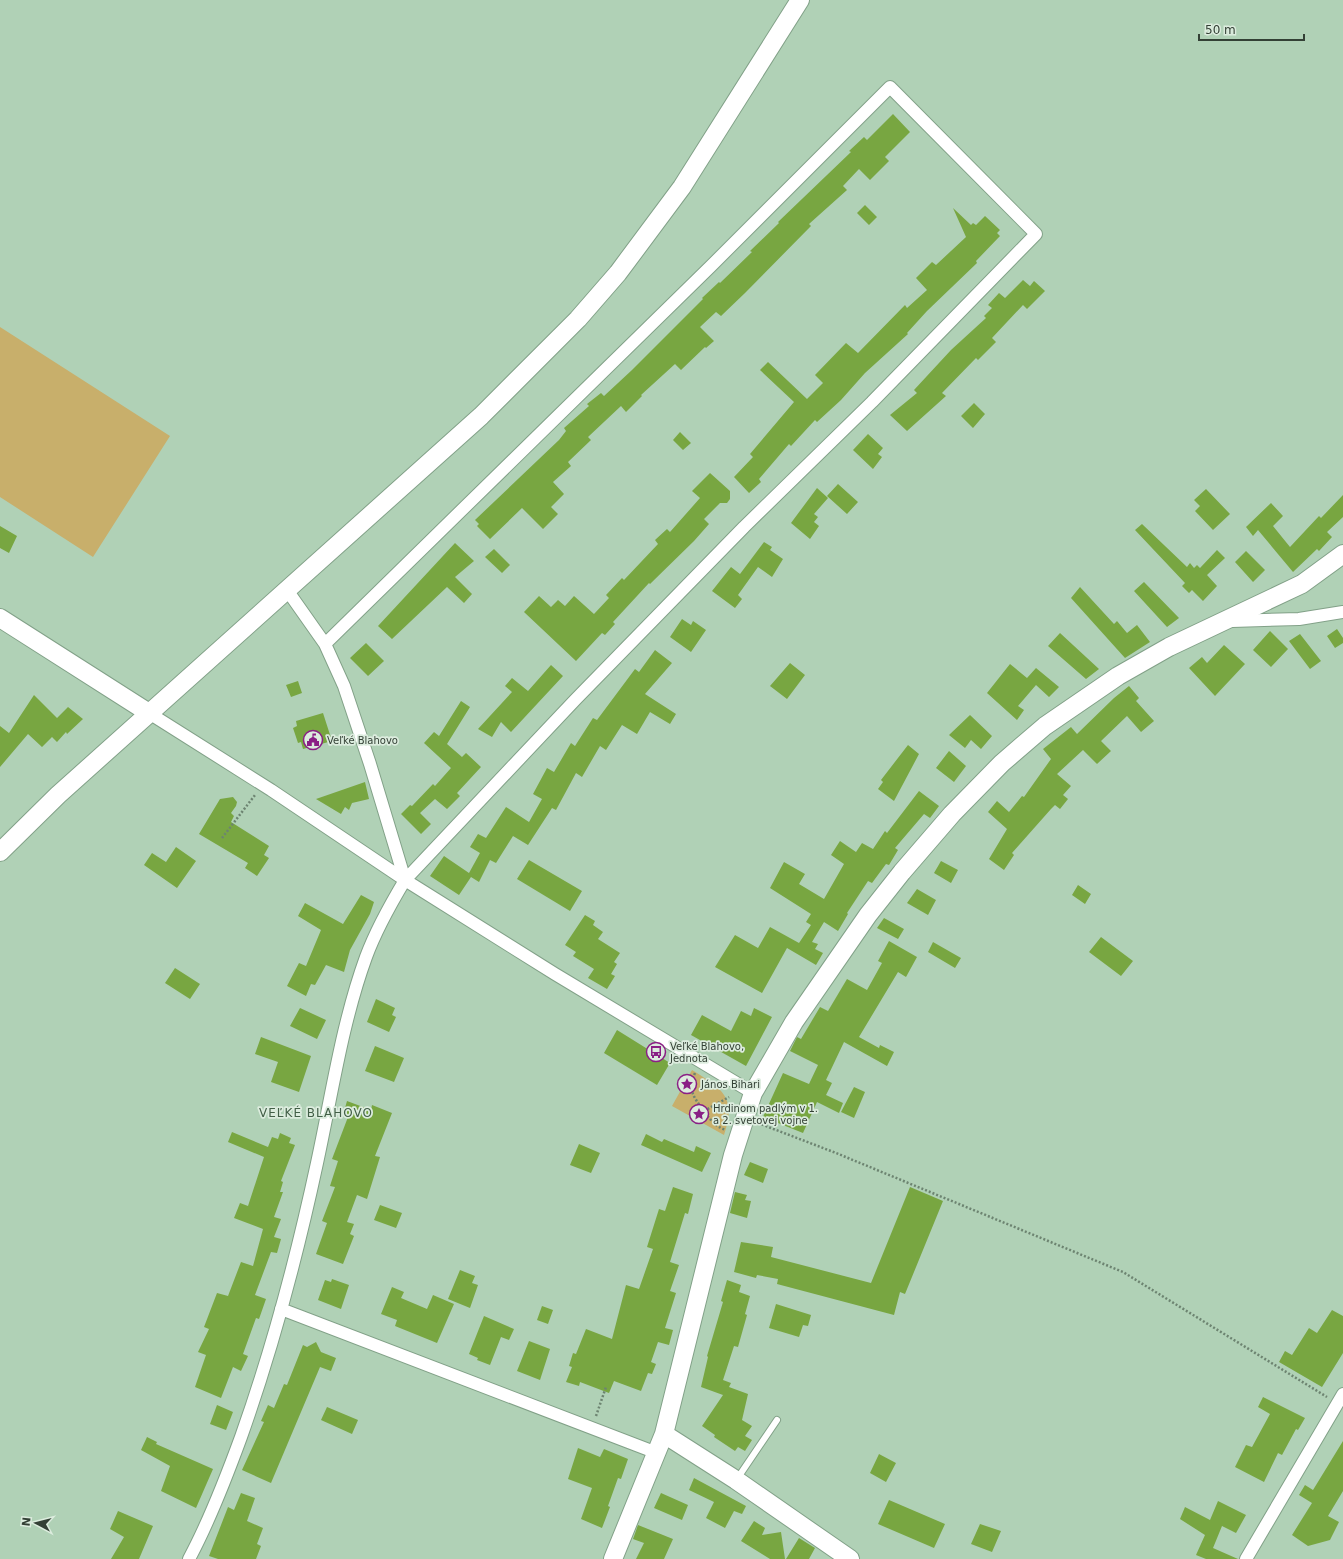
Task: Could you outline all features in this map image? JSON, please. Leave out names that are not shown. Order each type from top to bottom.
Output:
[{"type":"street","points":[[0,852],[58,795],[481,416],[578,319],[618,273],[682,187],[800,0]]},
{"type":"street","points":[[189,1559],[208,1521],[228,1470],[253,1401],[281,1309],[296,1256],[339,1055],[358,982],[375,935],[405,880],[592,683],[739,533],[872,402],[1036,234],[890,87],[706,271],[325,644]]},
{"type":"street","points":[[613,1559],[664,1434],[731,1163],[753,1093],[794,1022],[868,915],[902,872],[952,814],[1002,763],[1044,726],[1118,676],[1169,647],[1302,584],[1343,554]]},
{"type":"street","points":[[287,590],[325,644],[344,686],[370,764],[405,880]]},
{"type":"street","points":[[1226,621],[1299,619],[1343,612]]},
{"type":"street","points":[[0,618],[271,790],[405,880],[555,974],[753,1093]]},
{"type":"street","points":[[281,1309],[657,1453]]},
{"type":"street","points":[[1246,1559],[1343,1394]]},
{"type":"street","points":[[664,1434],[736,1480],[850,1559]]},
{"type":"lane","points":[[736,1480],[777,1420]]},
{"type":"path","points":[[222,838],[255,795]]},
{"type":"path","points":[[696,1070],[692,1081],[692,1093],[697,1103],[713,1124],[728,1130]]},
{"type":"path","points":[[704,1111],[729,1098]]},
{"type":"path","points":[[754,1122],[843,1156],[1122,1272],[1331,1399]]},
{"type":"path","points":[[591,1428],[606,1387]]},
{"type":"shaded area","points":[[0,327],[170,436],[93,557],[0,497]]},
{"type":"shaded area","points":[[692,1070],[719,1089],[724,1095],[729,1111],[728,1122],[724,1135],[672,1106]]},
{"type":"building","points":[[893,114],[910,132],[885,157],[889,161],[870,180],[859,169],[843,186],[847,190],[809,224],[811,226],[745,293],[721,316],[716,312],[700,327],[714,341],[706,348],[705,347],[681,370],[675,364],[641,395],[642,396],[626,412],[621,406],[588,437],[591,440],[568,462],[571,466],[553,482],[564,494],[551,507],[558,514],[543,529],[522,508],[490,539],[477,526],[479,524],[475,520],[559,440],[566,431],[564,428],[589,406],[587,404],[601,393],[604,396],[632,370],[703,299],[702,298],[752,252],[750,251],[779,223],[778,222],[851,152],[849,151],[864,137],[867,140]]},
{"type":"building","points":[[865,205],[877,217],[869,225],[857,213]]},
{"type":"building","points":[[953,208],[971,225],[973,223],[976,225],[985,216],[1000,230],[997,233],[1000,236],[976,261],[977,263],[927,311],[907,333],[908,334],[865,373],[841,400],[817,422],[815,420],[791,446],[789,444],[759,479],[761,482],[749,493],[734,477],[753,457],[750,454],[794,402],[760,370],[768,362],[807,399],[823,383],[815,375],[846,343],[858,353],[905,305],[907,308],[927,290],[916,278],[932,262],[936,265],[966,237]]},
{"type":"building","points":[[1023,280],[1030,286],[1034,281],[1045,291],[1027,309],[1023,305],[992,338],[996,342],[978,360],[976,358],[942,393],[946,396],[907,431],[890,415],[917,393],[914,390],[951,350],[986,318],[984,316],[992,308],[988,305],[999,293],[1005,298]]},
{"type":"building","points":[[974,403],[985,414],[973,428],[961,416]]},
{"type":"building","points":[[680,432],[691,443],[683,450],[673,440]]},
{"type":"building","points":[[868,434],[883,448],[878,454],[882,457],[873,469],[853,450]]},
{"type":"building","points":[[710,473],[730,491],[730,499],[727,503],[720,503],[704,519],[709,524],[694,541],[650,584],[649,583],[613,622],[615,624],[605,635],[602,633],[576,661],[524,612],[539,596],[551,607],[558,600],[565,606],[574,596],[594,614],[609,598],[606,595],[622,578],[624,580],[658,544],[655,540],[667,529],[670,532],[700,498],[692,491]]},
{"type":"building","points":[[838,484],[858,502],[847,514],[827,496]]},
{"type":"building","points":[[817,488],[828,498],[814,514],[818,517],[814,522],[819,526],[810,539],[791,523]]},
{"type":"building","points":[[1206,489],[1230,514],[1213,530],[1195,511],[1200,506],[1194,500]]},
{"type":"building","points":[[1343,495],[1343,517],[1327,532],[1332,537],[1319,551],[1317,549],[1293,572],[1258,530],[1253,536],[1246,527],[1271,503],[1283,516],[1273,526],[1290,547],[1319,516],[1321,518]]},
{"type":"building","points":[[1142,524],[1187,567],[1190,563],[1194,568],[1197,565],[1200,568],[1217,550],[1225,558],[1207,575],[1217,586],[1203,601],[1192,590],[1189,593],[1182,586],[1185,583],[1135,530]]},
{"type":"building","points":[[0,526],[17,536],[9,553],[0,548]]},
{"type":"building","points":[[764,542],[772,547],[770,550],[783,559],[772,577],[758,567],[738,595],[742,599],[735,608],[712,591],[731,567],[740,574]]},
{"type":"building","points":[[455,543],[474,561],[455,577],[472,594],[464,603],[447,587],[392,639],[378,626]]},
{"type":"building","points":[[494,549],[510,565],[502,573],[485,557]]},
{"type":"building","points":[[1246,551],[1265,570],[1253,582],[1235,562]]},
{"type":"building","points":[[1144,582],[1179,618],[1167,627],[1134,591]]},
{"type":"building","points":[[1080,587],[1114,624],[1117,621],[1127,633],[1137,625],[1150,642],[1125,658],[1071,598]]},
{"type":"building","points":[[682,619],[691,625],[693,621],[706,630],[691,652],[670,637]]},
{"type":"building","points":[[1337,629],[1343,638],[1343,643],[1335,648],[1327,636]]},
{"type":"building","points":[[1270,631],[1288,649],[1271,667],[1253,650]]},
{"type":"building","points":[[1060,633],[1099,669],[1086,679],[1048,646]]},
{"type":"building","points":[[1300,634],[1321,661],[1310,669],[1289,641]]},
{"type":"building","points":[[366,643],[384,661],[368,676],[350,658]]},
{"type":"building","points":[[1224,645],[1245,664],[1215,696],[1189,668],[1202,657],[1207,663]]},
{"type":"building","points":[[655,650],[672,663],[645,694],[676,714],[670,724],[650,712],[637,734],[622,725],[606,750],[600,746],[582,777],[576,773],[556,810],[552,808],[528,845],[513,836],[496,863],[490,860],[479,882],[471,877],[459,895],[430,876],[444,856],[469,873],[480,853],[470,847],[478,834],[486,838],[506,807],[529,822],[542,799],[533,794],[547,768],[554,772],[571,743],[575,746],[593,718],[597,720],[635,669],[639,672]]},
{"type":"building","points":[[790,663],[805,675],[787,699],[770,686]]},
{"type":"building","points":[[1010,664],[1027,678],[1036,668],[1059,687],[1049,697],[1036,685],[1018,706],[1024,710],[1017,720],[987,693]]},
{"type":"building","points":[[551,665],[563,676],[511,732],[501,722],[492,737],[478,729],[512,692],[505,686],[512,678],[528,691]]},
{"type":"building","points":[[298,681],[302,693],[291,697],[286,685]]},
{"type":"building","points":[[1129,686],[1139,698],[1136,701],[1154,721],[1141,732],[1127,716],[1101,741],[1111,751],[1097,764],[1083,750],[1057,774],[1071,786],[1063,795],[1068,799],[1060,809],[1055,805],[1051,809],[1012,853],[1014,855],[1004,870],[989,859],[1007,829],[988,812],[997,801],[1009,812],[1022,796],[1024,797],[1051,759],[1043,749],[1071,727],[1077,734],[1114,698]]},
{"type":"building","points":[[34,695],[57,718],[68,707],[83,719],[67,734],[66,732],[57,742],[52,737],[42,747],[28,734],[0,767],[0,726],[9,733]]},
{"type":"building","points":[[461,701],[470,707],[447,744],[462,757],[466,753],[481,767],[457,793],[460,796],[447,809],[435,799],[420,813],[431,824],[421,834],[401,814],[410,805],[412,806],[433,784],[435,786],[451,768],[424,743],[434,732],[439,736]]},
{"type":"building","points":[[323,713],[332,741],[303,749],[301,742],[298,743],[293,728],[297,726],[296,721]]},
{"type":"building","points":[[970,715],[992,736],[981,749],[971,740],[965,748],[949,735]]},
{"type":"building","points":[[908,745],[919,754],[894,801],[878,789],[883,782],[881,780]]},
{"type":"building","points":[[949,751],[966,766],[954,782],[936,768]]},
{"type":"building","points":[[365,782],[369,799],[352,803],[349,810],[345,807],[341,814],[316,799]]},
{"type":"building","points":[[919,791],[939,806],[930,818],[924,814],[895,848],[898,850],[889,865],[886,864],[872,883],[868,881],[847,913],[848,914],[838,931],[824,922],[812,942],[818,944],[815,949],[823,953],[816,965],[787,948],[762,993],[715,967],[735,935],[758,948],[770,927],[799,943],[811,925],[806,922],[811,914],[770,888],[784,862],[805,874],[799,884],[824,899],[844,864],[831,855],[840,841],[856,852],[862,843],[873,849],[885,831],[887,833]]},
{"type":"building","points":[[233,797],[237,802],[231,813],[234,816],[231,822],[269,846],[264,855],[269,858],[257,876],[245,868],[248,863],[199,834],[220,799]]},
{"type":"building","points":[[176,847],[196,861],[177,888],[144,865],[152,853],[166,862]]},
{"type":"building","points":[[529,860],[582,891],[570,911],[517,879]]},
{"type":"building","points":[[941,861],[958,870],[951,883],[934,873]]},
{"type":"building","points":[[1078,885],[1091,894],[1085,904],[1072,895]]},
{"type":"building","points":[[917,889],[936,900],[928,915],[907,903]]},
{"type":"building","points":[[361,895],[374,902],[370,914],[350,950],[344,972],[326,965],[315,985],[311,984],[306,996],[287,986],[299,963],[306,966],[321,930],[298,916],[305,903],[343,924]]},
{"type":"building","points":[[585,915],[595,921],[593,925],[603,932],[598,939],[620,953],[614,962],[617,964],[611,974],[615,976],[607,989],[588,978],[594,969],[573,956],[576,952],[565,945]]},
{"type":"building","points":[[884,918],[904,929],[898,939],[877,928]]},
{"type":"building","points":[[1101,937],[1133,961],[1121,976],[1089,952]]},
{"type":"building","points":[[889,941],[917,957],[906,977],[898,972],[859,1037],[879,1048],[880,1045],[894,1052],[887,1066],[844,1042],[826,1080],[832,1083],[826,1095],[843,1103],[839,1113],[817,1102],[803,1133],[763,1117],[783,1073],[809,1084],[818,1065],[790,1051],[797,1037],[801,1039],[820,1007],[828,1011],[847,979],[867,990],[882,963],[878,961]]},
{"type":"building","points":[[933,942],[961,958],[955,968],[928,952]]},
{"type":"building","points":[[175,968],[200,984],[190,999],[165,983]]},
{"type":"building","points":[[376,999],[395,1008],[392,1015],[396,1017],[389,1032],[367,1022]]},
{"type":"building","points":[[300,1008],[326,1020],[317,1039],[290,1026]]},
{"type":"building","points":[[754,1008],[772,1017],[746,1066],[691,1035],[702,1015],[731,1031],[741,1011],[751,1016]]},
{"type":"building","points":[[617,1030],[670,1063],[657,1085],[604,1053]]},
{"type":"building","points":[[261,1037],[311,1056],[299,1092],[271,1082],[278,1062],[255,1054]]},
{"type":"building","points":[[375,1046],[404,1058],[394,1082],[365,1071]]},
{"type":"building","points":[[854,1087],[865,1092],[854,1118],[841,1112]]},
{"type":"building","points":[[347,1101],[371,1110],[372,1105],[392,1113],[375,1156],[380,1157],[367,1199],[357,1195],[347,1222],[354,1224],[350,1234],[354,1236],[343,1264],[316,1254],[327,1223],[322,1221],[335,1187],[330,1186],[338,1161],[332,1159],[348,1117],[343,1115]]},
{"type":"building","points":[[232,1132],[268,1147],[272,1137],[278,1139],[280,1133],[291,1138],[289,1143],[295,1145],[281,1181],[283,1182],[280,1192],[283,1192],[274,1217],[281,1219],[274,1237],[281,1239],[277,1253],[271,1252],[255,1295],[266,1299],[259,1319],[256,1318],[243,1354],[248,1356],[241,1371],[233,1367],[221,1398],[195,1387],[206,1355],[198,1352],[209,1329],[204,1327],[217,1293],[228,1296],[241,1262],[253,1266],[263,1229],[234,1218],[240,1203],[248,1206],[264,1157],[228,1142]]},
{"type":"building","points":[[646,1134],[662,1142],[664,1139],[694,1152],[696,1146],[711,1153],[702,1172],[641,1145]]},
{"type":"building","points":[[579,1144],[600,1153],[591,1173],[570,1165]]},
{"type":"building","points":[[750,1162],[768,1169],[763,1183],[744,1175]]},
{"type":"building","points":[[673,1187],[693,1194],[688,1214],[685,1213],[670,1262],[679,1265],[670,1291],[676,1293],[665,1328],[673,1330],[669,1345],[658,1342],[651,1362],[656,1364],[652,1374],[648,1373],[641,1391],[614,1381],[609,1393],[580,1382],[579,1386],[566,1382],[572,1367],[569,1366],[573,1353],[576,1354],[586,1329],[612,1339],[626,1285],[639,1289],[653,1249],[647,1247],[659,1209],[665,1211]]},
{"type":"building","points":[[910,1187],[943,1201],[905,1294],[900,1292],[894,1315],[777,1284],[778,1279],[757,1275],[756,1278],[734,1272],[741,1242],[773,1247],[771,1257],[871,1283]]},
{"type":"building","points":[[735,1192],[747,1195],[745,1200],[751,1201],[747,1218],[730,1213]]},
{"type":"building","points":[[380,1205],[402,1213],[396,1228],[374,1220]]},
{"type":"building","points":[[460,1270],[475,1276],[472,1283],[478,1285],[470,1308],[448,1299]]},
{"type":"building","points":[[332,1279],[349,1285],[341,1309],[318,1300],[325,1280],[331,1282]]},
{"type":"building","points":[[727,1280],[741,1285],[739,1292],[750,1296],[745,1314],[747,1315],[738,1347],[734,1346],[723,1380],[731,1383],[729,1387],[748,1394],[742,1420],[752,1426],[745,1436],[752,1440],[745,1451],[738,1447],[735,1451],[714,1437],[715,1435],[702,1426],[723,1395],[701,1387],[707,1356],[723,1302],[721,1301]]},
{"type":"building","points":[[392,1287],[404,1292],[401,1298],[427,1309],[433,1295],[454,1304],[437,1343],[395,1326],[397,1320],[381,1314]]},
{"type":"building","points":[[776,1304],[811,1315],[808,1326],[803,1325],[799,1337],[769,1328]]},
{"type":"building","points":[[542,1306],[553,1310],[548,1324],[537,1320]]},
{"type":"building","points":[[1332,1310],[1343,1316],[1343,1353],[1322,1387],[1279,1362],[1285,1351],[1292,1355],[1309,1328],[1317,1333]]},
{"type":"building","points":[[484,1316],[514,1329],[509,1340],[501,1337],[490,1365],[477,1360],[478,1358],[469,1354]]},
{"type":"building","points":[[529,1341],[550,1349],[540,1380],[517,1371]]},
{"type":"building","points":[[316,1342],[321,1352],[336,1358],[331,1371],[320,1367],[271,1483],[242,1470],[264,1422],[261,1421],[268,1405],[274,1408],[284,1384],[287,1385],[303,1345],[307,1347]]},
{"type":"building","points":[[1263,1397],[1305,1418],[1298,1430],[1296,1429],[1282,1455],[1278,1453],[1264,1482],[1235,1467],[1246,1445],[1252,1447],[1270,1414],[1258,1407]]},
{"type":"building","points":[[217,1405],[233,1412],[226,1430],[210,1424]]},
{"type":"building","points":[[327,1407],[358,1420],[352,1434],[321,1420]]},
{"type":"building","points":[[147,1437],[157,1442],[156,1444],[213,1469],[196,1508],[161,1491],[170,1466],[141,1450]]},
{"type":"building","points":[[1343,1441],[1343,1491],[1328,1516],[1339,1522],[1330,1540],[1308,1546],[1292,1535],[1312,1503],[1299,1495],[1305,1485],[1313,1490]]},
{"type":"building","points":[[578,1448],[600,1457],[604,1449],[628,1459],[621,1479],[618,1478],[608,1506],[610,1507],[602,1528],[581,1519],[592,1488],[568,1479]]},
{"type":"building","points":[[879,1454],[896,1463],[886,1482],[870,1473]]},
{"type":"building","points":[[694,1478],[746,1506],[742,1514],[734,1511],[725,1528],[706,1518],[714,1502],[689,1490]]},
{"type":"building","points":[[241,1493],[255,1498],[247,1521],[263,1528],[257,1544],[261,1546],[256,1559],[218,1559],[209,1556],[228,1507],[234,1510]]},
{"type":"building","points":[[661,1493],[688,1505],[682,1520],[654,1508]]},
{"type":"building","points":[[889,1500],[945,1524],[934,1548],[878,1524]]},
{"type":"building","points":[[1218,1501],[1246,1515],[1236,1533],[1222,1526],[1213,1548],[1238,1559],[1206,1559],[1196,1555],[1205,1535],[1180,1519],[1185,1507],[1210,1520]]},
{"type":"building","points":[[118,1511],[153,1526],[139,1559],[111,1559],[124,1537],[110,1529]]},
{"type":"building","points":[[754,1521],[765,1528],[762,1535],[781,1532],[785,1559],[770,1559],[741,1541]]},
{"type":"building","points":[[980,1524],[1001,1531],[992,1552],[971,1544]]},
{"type":"building","points":[[638,1525],[673,1539],[664,1559],[636,1559],[644,1543],[633,1539]]},
{"type":"building","points":[[799,1538],[815,1548],[809,1559],[786,1559]]},
{"type":"place","name":"Veľké Blahovo","points":[[313,740]]},
{"type":"place","name":"Veľké Blahovo, Jednota","points":[[656,1052]]},
{"type":"place","name":"János Bihari","points":[[687,1084]]},
{"type":"place","name":"Hrdinom padlým v 1. a 2. svetovej vojne","points":[[699,1114]]},
{"type":"district","name":"VEĽKÉ BLAHOVO","points":[[316,1113]]}]
